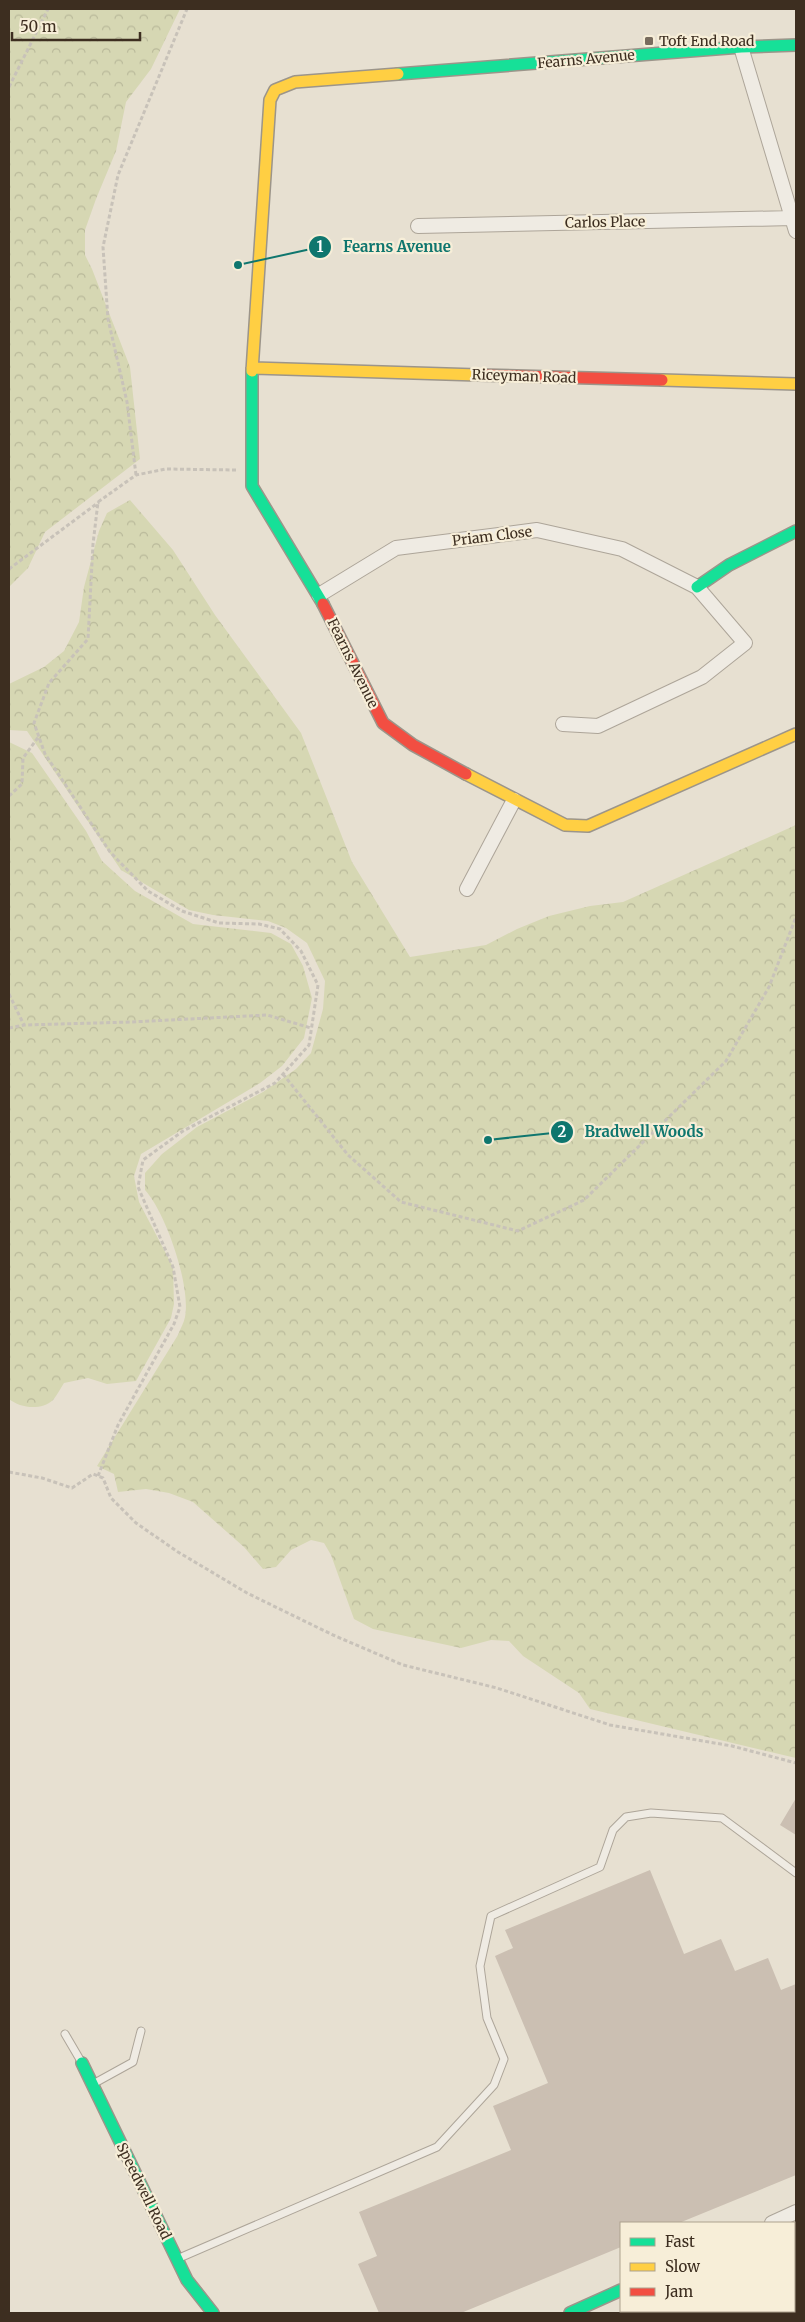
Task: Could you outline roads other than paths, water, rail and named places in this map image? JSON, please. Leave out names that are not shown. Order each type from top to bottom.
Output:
[{"type":"street","name":"Fearns Avenue","points":[[796,45],[741,47],[295,82],[275,90],[270,100],[252,368],[252,486],[319,595],[383,723],[413,745],[514,800],[566,824],[588,826],[796,734]]},
{"type":"street","points":[[741,47],[794,224]]},
{"type":"street","name":"Carlos Place","points":[[418,226],[794,224]]},
{"type":"street","name":"Riceyman Road","points":[[252,368],[796,384]]},
{"type":"street","name":"Priam Close","points":[[319,595],[396,548],[537,530],[622,549],[697,587],[745,643],[702,678],[598,726],[563,724]]},
{"type":"street","points":[[697,587],[729,565],[796,532]]},
{"type":"street","points":[[467,889],[514,800]]},
{"type":"street","name":"Speedwell Road","points":[[82,2063],[187,2280],[213,2313]]},
{"type":"street","points":[[774,2222],[796,2212]]},
{"type":"street","points":[[570,2313],[620,2290]]},
{"type":"lane","points":[[176,2259],[437,2147],[494,2085],[504,2059],[488,2018],[480,1966],[490,1916],[600,1867],[613,1830],[626,1817],[650,1813],[722,1818],[796,1872]]},
{"type":"lane","points":[[92,2084],[133,2062],[141,2031]]},
{"type":"lane","points":[[65,2034],[82,2063]]},
{"type":"place","name":"Toft End Road","points":[[649,41]]},
{"type":"place","name":"Fearns Avenue","points":[[238,265]]},
{"type":"place","name":"Bradwell Woods","points":[[488,1140]]}]
